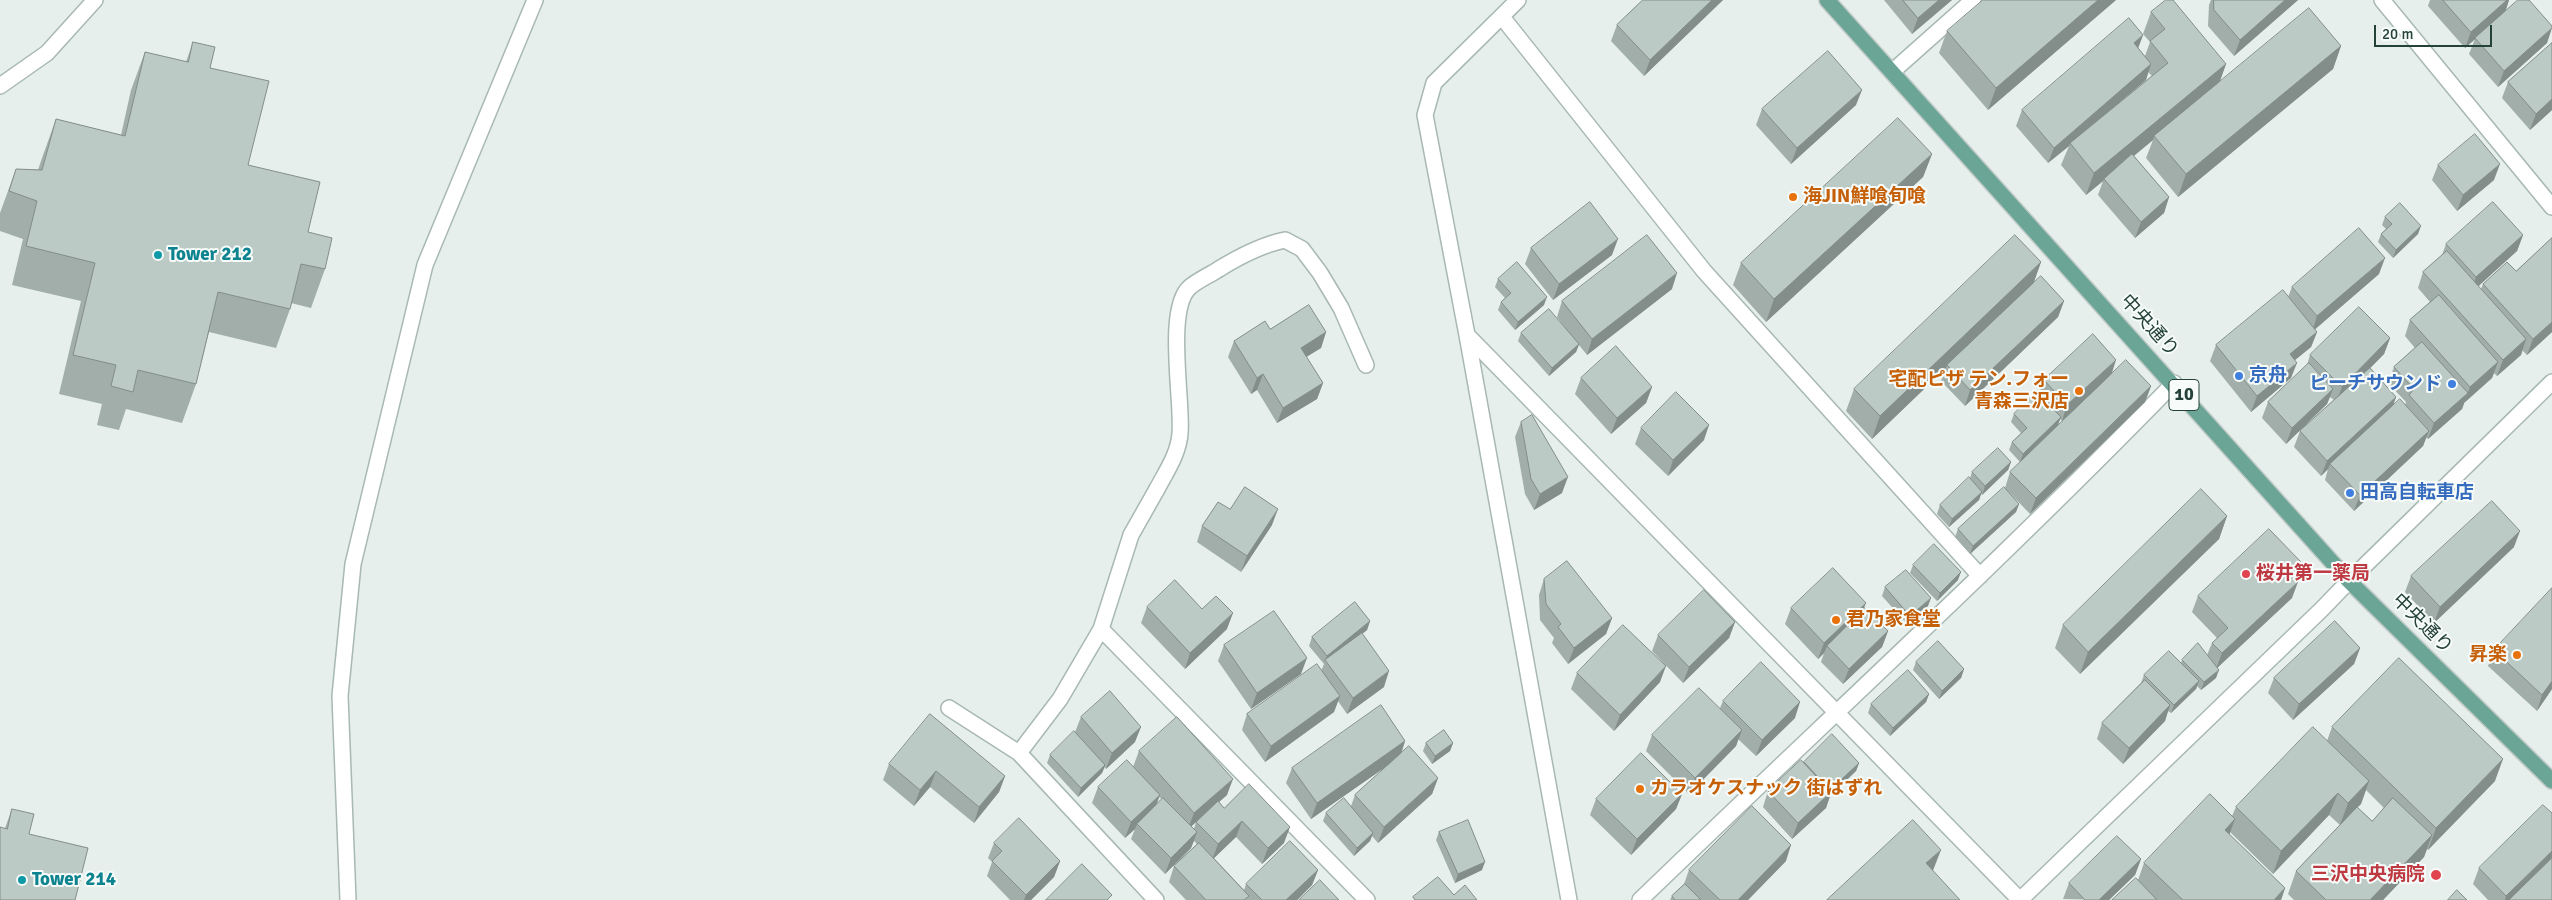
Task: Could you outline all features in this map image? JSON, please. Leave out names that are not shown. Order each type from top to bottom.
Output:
[{"type":"main road","name":"中央通り","points":[[1827,0],[2174,383],[2349,580],[2552,781]]},
{"type":"street","points":[[0,86],[47,53],[95,0]]},
{"type":"street","points":[[348,900],[340,696],[353,564],[425,265],[535,0]]},
{"type":"street","points":[[1518,0],[1434,83],[1425,115],[1467,335],[1569,900]]},
{"type":"street","points":[[1893,71],[1973,0]]},
{"type":"street","points":[[2382,0],[2552,207]]},
{"type":"street","points":[[1502,17],[1704,271],[1980,576]]},
{"type":"street","points":[[1019,752],[1060,699],[1101,629],[1131,535],[1172,459],[1180,434],[1176,347],[1179,311],[1188,288],[1242,255],[1268,244],[1285,240],[1302,249],[1341,308],[1366,365]]},
{"type":"street","points":[[1467,335],[2020,900],[2322,609],[2349,580],[2552,382]]},
{"type":"street","points":[[1640,900],[1836,711],[1980,576],[2174,383]]},
{"type":"street","points":[[1101,629],[1367,900]]},
{"type":"street","points":[[949,708],[1019,752],[1156,900]]},
{"type":"building","points":[[1643,0],[1712,0],[1650,60],[1617,25]]},
{"type":"building","points":[[1903,0],[1939,0],[1918,18]]},
{"type":"building","points":[[1983,0],[2098,0],[1996,88],[1947,31]]},
{"type":"building","points":[[2166,0],[2173,0],[2226,64],[2094,173],[2070,143],[2168,63],[2150,41],[2165,29],[2151,12]]},
{"type":"building","points":[[2214,0],[2285,0],[2240,40],[2214,10]]},
{"type":"building","points":[[2443,0],[2507,0],[2471,32]]},
{"type":"building","points":[[2518,0],[2529,0],[2552,28],[2504,71],[2475,38]]},
{"type":"building","points":[[2309,8],[2341,46],[2186,174],[2154,136]]},
{"type":"building","points":[[2129,18],[2143,35],[2134,43],[2151,64],[2054,148],[2022,110]]},
{"type":"building","name":"Tower 212","points":[[193,42],[215,47],[210,68],[269,81],[248,165],[320,182],[308,232],[332,238],[325,269],[301,264],[290,309],[218,292],[196,384],[138,370],[133,392],[111,386],[116,365],[73,355],[95,263],[26,246],[37,201],[9,191],[16,169],[42,170],[56,119],[125,136],[145,52],[188,62]]},
{"type":"building","points":[[2552,43],[2552,99],[2536,114],[2508,82]]},
{"type":"building","points":[[1828,51],[1862,90],[1797,148],[1762,109]]},
{"type":"building","points":[[1898,118],[1932,154],[1774,299],[1741,263]]},
{"type":"building","points":[[2475,134],[2500,164],[2463,195],[2438,165]]},
{"type":"building","points":[[2132,154],[2169,197],[2141,222],[2104,179]]},
{"type":"building","points":[[1590,202],[1618,239],[1559,284],[1531,248]]},
{"type":"building","points":[[2493,202],[2523,235],[2476,277],[2446,244]]},
{"type":"building","points":[[2400,203],[2421,226],[2396,250],[2381,234],[2392,224],[2385,217]]},
{"type":"building","points":[[2359,228],[2385,258],[2317,316],[2292,287]]},
{"type":"building","points":[[1647,235],[1677,273],[1592,339],[1562,301]]},
{"type":"building","points":[[2015,235],[2041,262],[1880,416],[1854,389]]},
{"type":"building","points":[[2552,238],[2552,322],[2533,339],[2483,284],[2507,262],[2516,271]]},
{"type":"building","points":[[2447,251],[2526,339],[2503,360],[2423,272]]},
{"type":"building","points":[[1517,262],[1547,297],[1518,322],[1501,302],[1511,293],[1498,279]]},
{"type":"building","points":[[2041,276],[2064,301],[1970,390],[1947,365]]},
{"type":"building","points":[[2283,290],[2317,332],[2290,354],[2297,363],[2257,396],[2216,345]]},
{"type":"building","points":[[2439,295],[2498,362],[2470,387],[2410,320]]},
{"type":"building","points":[[1309,305],[1326,332],[1301,348],[1323,383],[1283,408],[1263,374],[1257,378],[1234,341],[1265,321],[1270,329]]},
{"type":"building","points":[[2359,307],[2390,338],[2342,387],[2310,355]]},
{"type":"building","points":[[1549,309],[1579,344],[1552,368],[1521,333]]},
{"type":"building","points":[[2093,334],[2116,360],[2067,405],[2044,380]]},
{"type":"building","points":[[2422,342],[2468,393],[2434,423],[2409,395],[2414,389],[2394,367]]},
{"type":"building","points":[[1616,346],[1652,387],[1617,418],[1581,378]]},
{"type":"building","points":[[2126,360],[2151,386],[2036,498],[2010,472]]},
{"type":"building","points":[[2309,363],[2333,389],[2292,428],[2268,402]]},
{"type":"building","points":[[2370,368],[2396,397],[2327,461],[2300,431]]},
{"type":"building","points":[[1676,392],[1709,425],[1673,460],[1641,428]]},
{"type":"building","points":[[2036,392],[2061,417],[2023,454],[2012,442],[2027,428],[2014,414]]},
{"type":"building","points":[[2400,399],[2429,431],[2360,495],[2330,464]]},
{"type":"building","points":[[1532,415],[1568,477],[1540,494],[1531,479],[1521,422]]},
{"type":"building","points":[[1998,448],[2011,462],[1985,486],[1972,472]]},
{"type":"building","points":[[1969,477],[1982,492],[1952,519],[1940,505]]},
{"type":"building","points":[[1245,487],[1278,509],[1247,556],[1202,526],[1218,502],[1230,509]]},
{"type":"building","points":[[2004,487],[2019,504],[1973,546],[1958,529]]},
{"type":"building","points":[[2201,489],[2227,516],[2088,652],[2063,625]]},
{"type":"building","points":[[2492,501],[2520,531],[2440,607],[2411,576]]},
{"type":"building","points":[[2269,529],[2301,562],[2298,582],[2222,653],[2212,643],[2228,628],[2198,596]]},
{"type":"building","points":[[1934,544],[1961,572],[1940,593],[1913,565]]},
{"type":"building","points":[[1567,561],[1612,618],[1574,648],[1558,627],[1561,624],[1546,604],[1544,579]]},
{"type":"building","points":[[1833,568],[1866,603],[1824,643],[1791,608]]},
{"type":"building","points":[[1906,570],[1931,598],[1910,616],[1885,587]]},
{"type":"building","points":[[1175,580],[1202,609],[1216,596],[1233,613],[1190,653],[1147,607]]},
{"type":"building","points":[[2552,588],[2552,681],[2542,695],[2494,650]]},
{"type":"building","points":[[1704,590],[1735,622],[1689,667],[1658,635]]},
{"type":"building","points":[[1355,602],[1370,621],[1327,656],[1312,637]]},
{"type":"building","points":[[1865,608],[1888,631],[1849,669],[1827,646]]},
{"type":"building","points":[[1274,611],[1307,658],[1257,693],[1224,645]]},
{"type":"building","points":[[2335,621],[2360,648],[2299,704],[2274,678]]},
{"type":"building","points":[[1623,625],[1666,666],[1620,715],[1577,673]]},
{"type":"building","points":[[1362,633],[1389,671],[1353,698],[1325,660]]},
{"type":"building","points":[[1938,641],[1964,669],[1942,691],[1916,662]]},
{"type":"building","points":[[2198,643],[2219,670],[2204,682],[2182,660]]},
{"type":"building","points":[[2169,651],[2199,681],[2174,705],[2144,675]]},
{"type":"building","points":[[2399,658],[2503,759],[2436,828],[2332,727]]},
{"type":"building","points":[[1761,662],[1800,702],[1762,740],[1723,701]]},
{"type":"building","points":[[1317,664],[1340,696],[1271,746],[1247,714]]},
{"type":"building","points":[[1908,670],[1929,694],[1893,728],[1871,704]]},
{"type":"building","points":[[2145,680],[2170,705],[2129,748],[2102,723]]},
{"type":"building","points":[[1699,688],[1742,730],[1695,778],[1652,735]]},
{"type":"building","points":[[1110,691],[1141,727],[1112,753],[1081,717]]},
{"type":"building","points":[[1381,705],[1405,741],[1317,803],[1292,768]]},
{"type":"building","points":[[930,714],[1005,776],[979,807],[936,771],[920,790],[889,764]]},
{"type":"building","points":[[1177,717],[1233,779],[1194,813],[1139,751]]},
{"type":"building","points":[[2313,727],[2369,781],[2348,803],[2338,793],[2281,851],[2236,807]]},
{"type":"building","points":[[1444,730],[1453,743],[1435,756],[1426,743]]},
{"type":"building","points":[[1074,731],[1105,765],[1081,788],[1050,755]]},
{"type":"building","points":[[1832,734],[1859,763],[1830,790],[1804,762]]},
{"type":"building","points":[[1409,746],[1438,778],[1384,827],[1355,795]]},
{"type":"building","points":[[1641,753],[1682,794],[1637,839],[1596,799]]},
{"type":"building","points":[[1127,760],[1160,795],[1131,822],[1098,787]]},
{"type":"building","points":[[1801,760],[1831,792],[1798,823],[1768,791]]},
{"type":"building","points":[[1249,784],[1290,827],[1268,848],[1242,821],[1218,844],[1196,822],[1218,801],[1224,808]]},
{"type":"building","points":[[2210,794],[2235,819],[2225,830],[2285,888],[2274,900],[2183,900],[2144,863]]},
{"type":"building","points":[[1163,798],[1197,832],[1171,858],[1137,824]]},
{"type":"building","points":[[1344,798],[1373,833],[1357,848],[1326,813]]},
{"type":"building","points":[[2393,798],[2432,835],[2370,900],[2326,900],[2296,871],[2357,807],[2372,821]]},
{"type":"building","points":[[2543,805],[2552,813],[2552,851],[2506,896],[2479,868]]},
{"type":"building","points":[[1752,806],[1791,845],[1738,900],[1720,900],[1689,870]]},
{"type":"building","points":[[12,809],[34,814],[29,834],[88,848],[75,900],[0,900],[0,827],[7,829]]},
{"type":"building","points":[[1019,818],[1060,861],[1026,895],[992,861],[1002,851],[994,843]]},
{"type":"building","points":[[1468,820],[1485,862],[1458,874],[1439,832]]},
{"type":"building","points":[[1913,820],[1941,850],[1926,863],[1960,900],[1827,900]]},
{"type":"building","points":[[2117,836],[2141,859],[2099,900],[2085,900],[2069,883]]},
{"type":"building","points":[[1290,841],[1318,870],[1286,900],[1262,900],[1246,884]]},
{"type":"building","points":[[1199,843],[1249,896],[1244,900],[1206,900],[1174,866]]},
{"type":"building","points":[[2552,858],[2552,900],[2509,900]]},
{"type":"building","points":[[1082,864],[1112,895],[1107,900],[1046,900]]},
{"type":"building","points":[[1438,877],[1454,895],[1465,885],[1477,900],[1415,900],[1413,897]]},
{"type":"building","points":[[2136,878],[2157,900],[2112,900]]},
{"type":"building","points":[[1320,880],[1339,900],[1299,900]]},
{"type":"building","points":[[1685,884],[1701,900],[1675,900],[1672,896]]},
{"type":"building","points":[[2457,890],[2467,900],[2448,900]]},
{"type":"place","name":"海JIN鮮喰旬喰","points":[[1793,197]]},
{"type":"place","name":"Tower 212","points":[[158,255]]},
{"type":"place","name":"京舟","points":[[2239,376]]},
{"type":"place","name":"ピーチサウンド","points":[[2452,384]]},
{"type":"place","name":"宅配ピザ テン.フォー 青森三沢店","points":[[2079,391]]},
{"type":"place","name":"田高自転車店","points":[[2350,493]]},
{"type":"place","name":"桜井第一薬局","points":[[2246,574]]},
{"type":"place","name":"君乃家食堂","points":[[1836,620]]},
{"type":"place","name":"昇楽","points":[[2517,655]]},
{"type":"place","name":"カラオケスナック 街はずれ","points":[[1640,789]]},
{"type":"place","name":"三沢中央病院","points":[[2436,875]]},
{"type":"place","name":"Tower 214","points":[[22,880]]}]
